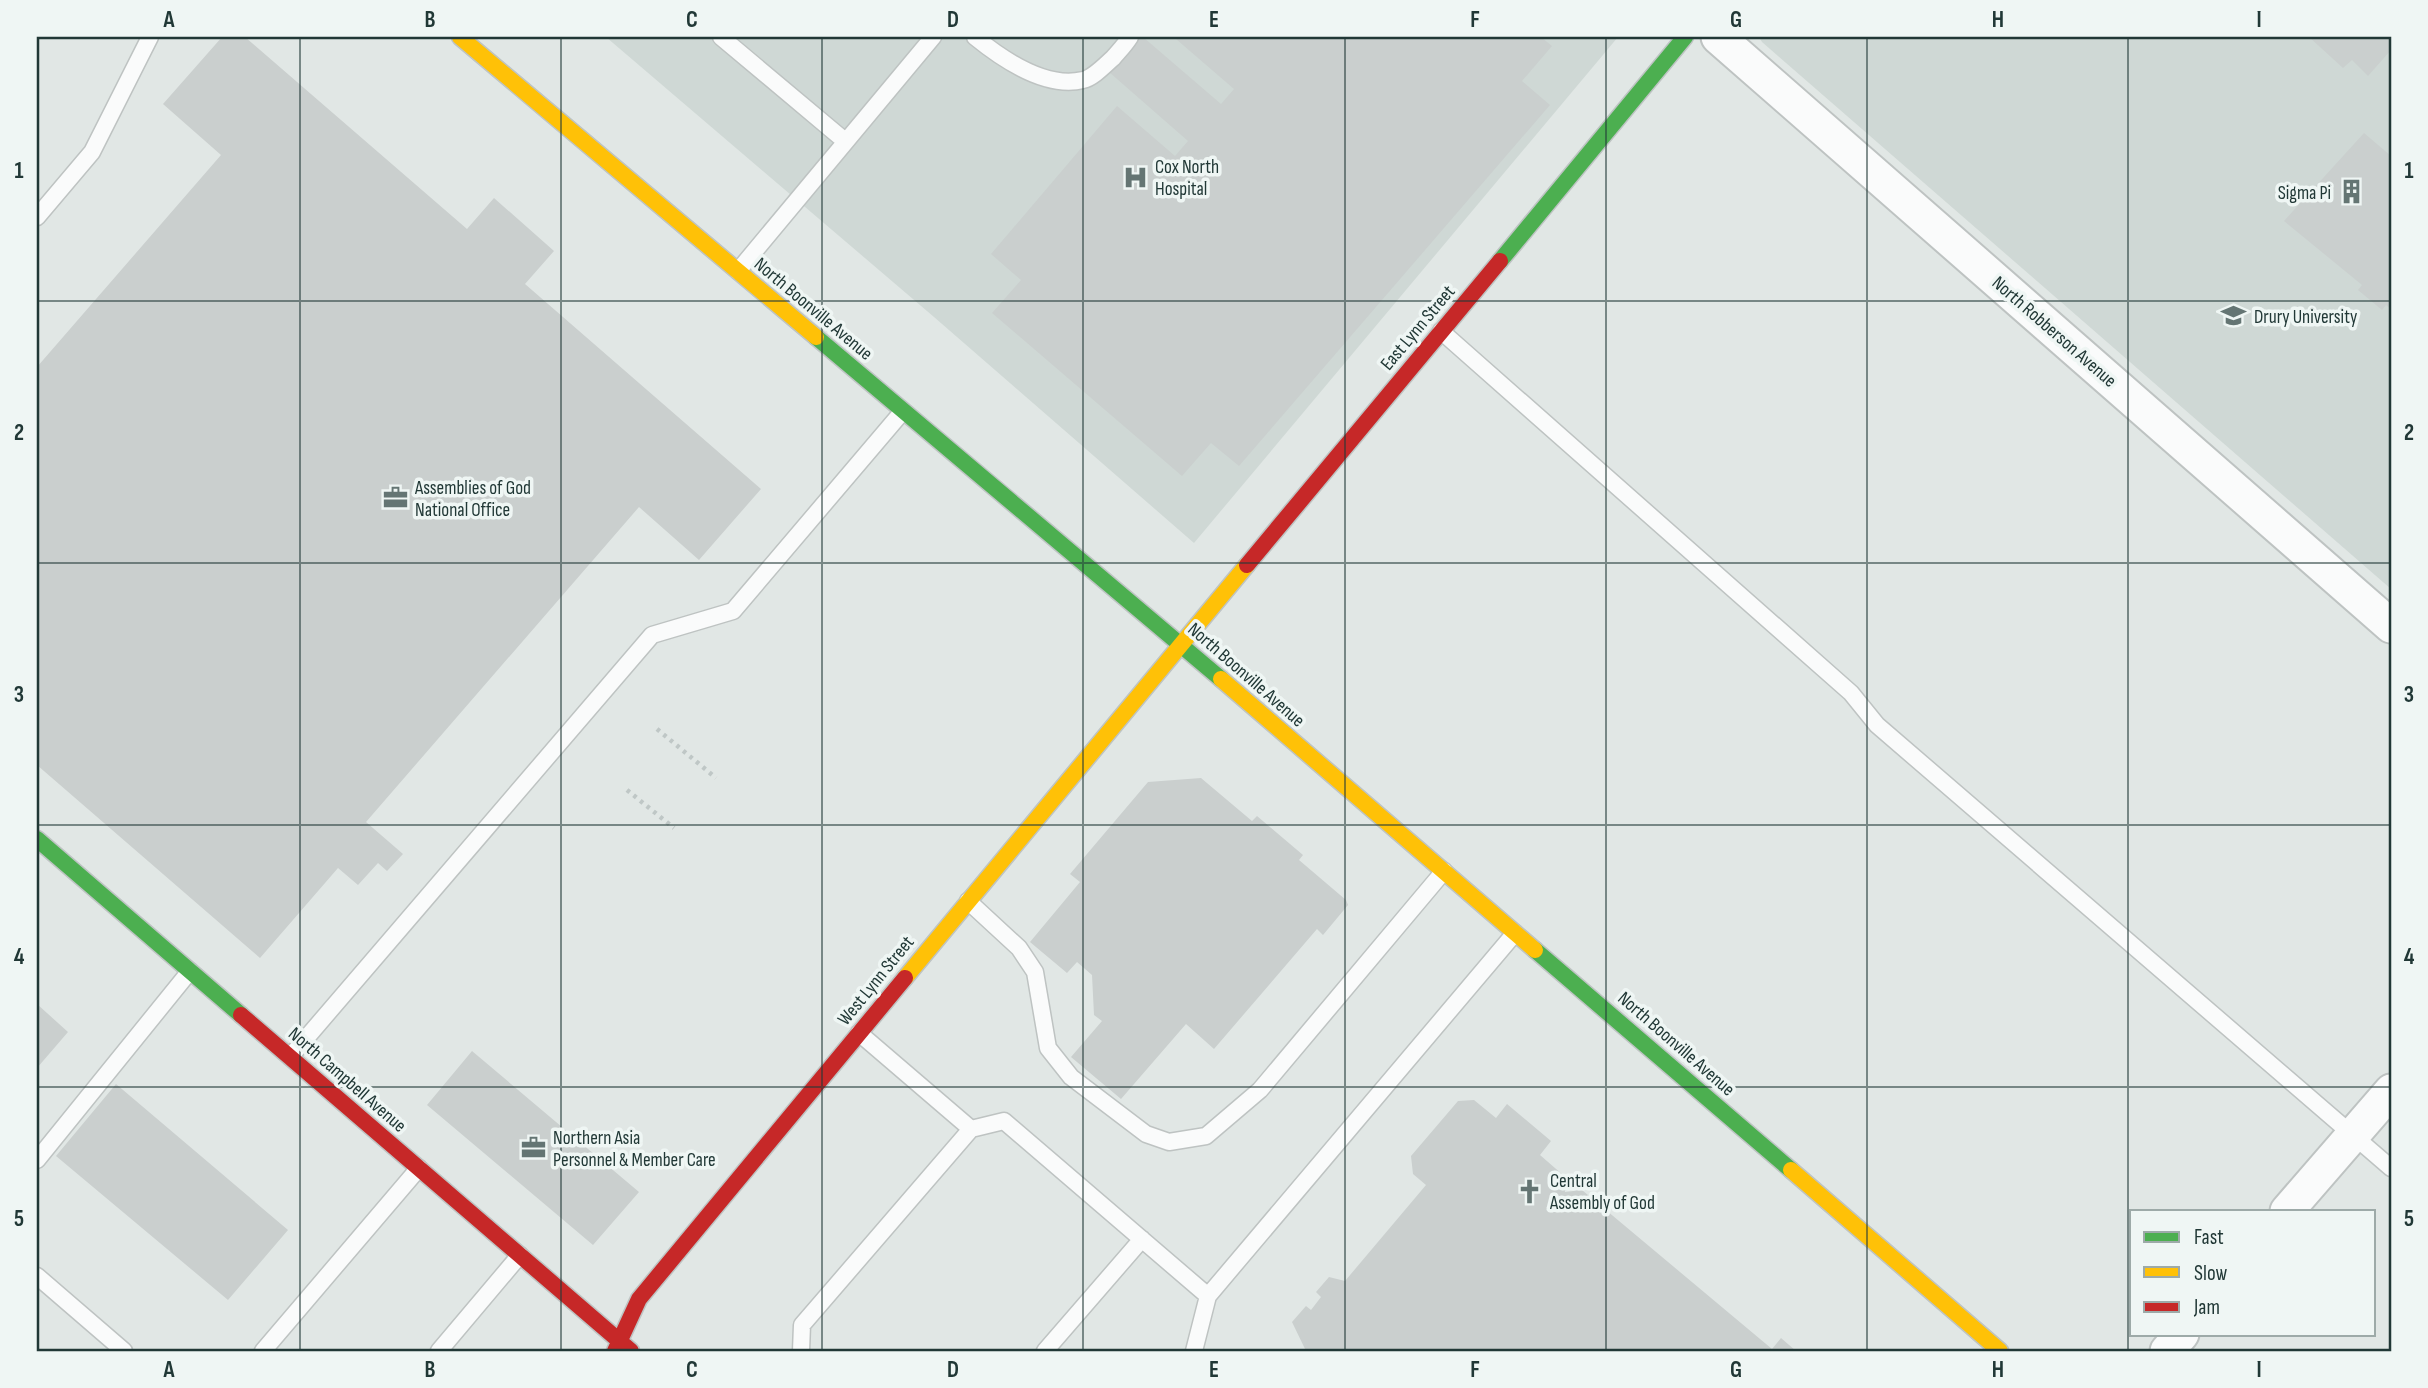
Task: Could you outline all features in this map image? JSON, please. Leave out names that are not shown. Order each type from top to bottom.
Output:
[{"type":"street","name":"North Boonville Avenue","points":[[460,37],[1180,644],[2000,1351]]},
{"type":"street","name":"East Lynn Street","points":[[1180,644],[1685,37]]},
{"type":"street","name":"North Robberson Avenue","points":[[1718,37],[2391,626]]},
{"type":"street","name":"West Lynn Street","points":[[622,1348],[639,1299],[1180,644]]},
{"type":"street","name":"North Campbell Avenue","points":[[37,839],[520,1255],[622,1348]]},
{"type":"street","points":[[2288,1210],[2391,1091]]},
{"type":"street","points":[[2166,1351],[2180,1336]]},
{"type":"lane","points":[[37,217],[92,152],[150,37]]},
{"type":"lane","points":[[721,37],[845,142]]},
{"type":"lane","points":[[738,271],[933,37]]},
{"type":"lane","points":[[975,37],[1003,58],[1030,72],[1062,82],[1085,80],[1107,64],[1130,37]]},
{"type":"lane","points":[[1441,331],[1851,693],[1877,725],[2391,1168]]},
{"type":"lane","points":[[290,1057],[652,635],[733,611],[904,411]]},
{"type":"lane","points":[[968,901],[1019,948],[1035,972],[1048,1048],[1071,1077],[1146,1134],[1169,1142],[1206,1136],[1260,1090],[1444,871]]},
{"type":"lane","points":[[1194,1351],[1208,1296],[1516,932]]},
{"type":"lane","points":[[37,1160],[190,971]]},
{"type":"lane","points":[[859,1033],[971,1129]]},
{"type":"lane","points":[[801,1351],[802,1325],[971,1129],[1004,1121],[1208,1296]]},
{"type":"lane","points":[[264,1351],[419,1168]]},
{"type":"lane","points":[[1045,1351],[1142,1239]]},
{"type":"lane","points":[[439,1351],[520,1255]]},
{"type":"lane","points":[[37,1276],[124,1351]]},
{"type":"path","points":[[657,729],[716,779]]},
{"type":"path","points":[[627,790],[674,828]]},
{"type":"shaded area","name":"Cox North Hospital","points":[[606,37],[1618,37],[1194,543]]},
{"type":"shaded area","name":"Drury University","points":[[1759,37],[2391,37],[2391,589],[1762,42]]},
{"type":"building","name":"Assemblies of God National Office","points":[[222,37],[245,37],[467,229],[494,198],[554,251],[525,284],[761,489],[699,560],[639,507],[366,822],[403,854],[387,871],[378,863],[358,885],[338,868],[260,958],[37,765],[37,367],[221,155],[163,104]]},
{"type":"building","points":[[1140,37],[1221,104],[1234,89],[1176,39],[1178,37],[1541,37],[1552,46],[1522,81],[1550,105],[1239,466],[1211,443],[1182,476],[992,313],[1021,280],[991,254],[1117,106],[1175,156],[1188,141],[1109,72]]},
{"type":"building","points":[[2309,37],[2391,37],[2391,50],[2368,76],[2352,60],[2343,68]]},
{"type":"building","name":"Sigma Pi","points":[[2364,133],[2391,156],[2391,309],[2386,305],[2382,310],[2358,290],[2362,285],[2284,221]]},
{"type":"building","points":[[1201,778],[1252,821],[1257,816],[1303,855],[1299,860],[1346,900],[1348,905],[1323,935],[1317,929],[1214,1049],[1186,1024],[1121,1099],[1071,1057],[1102,1021],[1094,1015],[1092,975],[1077,962],[1067,973],[1030,942],[1080,882],[1070,874],[1148,782]]},
{"type":"building","points":[[37,1004],[68,1032],[37,1068]]},
{"type":"building","name":"Northern Asia Personnel & Member Care","points":[[472,1051],[639,1192],[593,1245],[427,1105]]},
{"type":"building","points":[[116,1084],[288,1230],[228,1300],[56,1156]]},
{"type":"building","name":"Central Assembly of God","points":[[1474,1100],[1496,1118],[1507,1104],[1551,1141],[1540,1155],[1563,1175],[1565,1192],[1582,1190],[1772,1349],[1781,1338],[1796,1351],[1306,1351],[1292,1322],[1306,1306],[1311,1310],[1321,1297],[1316,1292],[1329,1277],[1345,1281],[1426,1185],[1413,1174],[1411,1156],[1458,1101]]},
{"type":"traffic: fast","points":[[1500,261],[1685,37]]},
{"type":"traffic: fast","points":[[816,337],[1221,679]]},
{"type":"traffic: fast","points":[[37,839],[241,1015]]},
{"type":"traffic: fast","points":[[1535,950],[1791,1170]]},
{"type":"traffic: slow","points":[[460,37],[816,337]]},
{"type":"traffic: slow","points":[[905,978],[1247,565]]},
{"type":"traffic: slow","points":[[1221,679],[1535,950]]},
{"type":"traffic: slow","points":[[1791,1170],[2000,1351]]},
{"type":"traffic: jam","points":[[1247,565],[1500,261]]},
{"type":"traffic: jam","points":[[615,1351],[639,1299],[905,978]]},
{"type":"traffic: jam","points":[[241,1015],[631,1351]]},
{"type":"place","name":"Cox North Hospital","points":[[1135,177]]},
{"type":"place","name":"Sigma Pi","points":[[2351,192]]},
{"type":"place","name":"Drury University","points":[[2234,316]]},
{"type":"place","name":"Assemblies of God National Office","points":[[395,498]]},
{"type":"place","name":"Northern Asia Personnel & Member Care","points":[[533,1148]]},
{"type":"place","name":"Central Assembly of God","points":[[1530,1191]]}]
